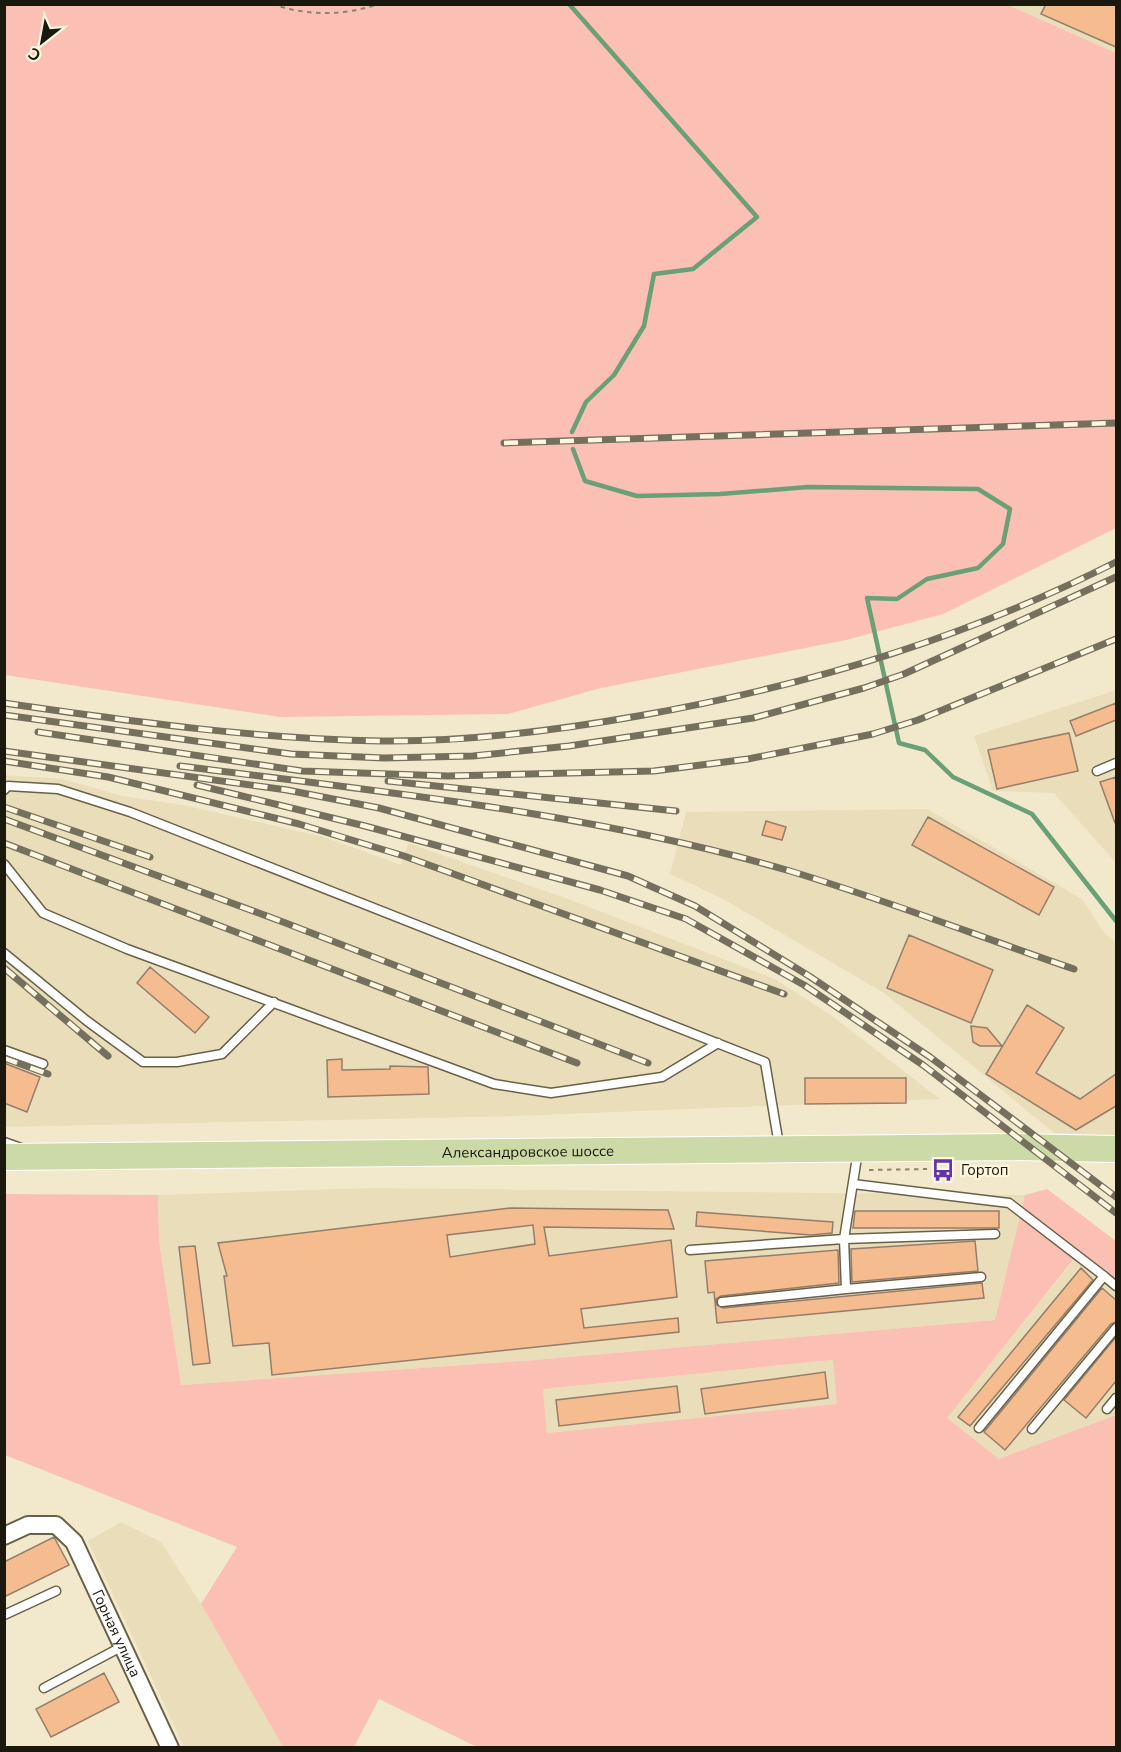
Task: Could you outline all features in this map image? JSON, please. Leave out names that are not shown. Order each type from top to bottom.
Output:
[{"type":"main road","name":"Александровское шоссе","points":[[4,1157],[858,1148],[1116,1149]]},
{"type":"street","name":"Горная улица","points":[[4,1536],[28,1525],[56,1525],[74,1542],[170,1748]]},
{"type":"lane","points":[[1097,771],[1116,763]]},
{"type":"lane","points":[[4,790],[8,786],[58,789],[130,812],[765,1062],[779,1149]]},
{"type":"lane","points":[[4,864],[43,914],[127,949],[494,1084],[551,1093],[662,1077],[718,1043]]},
{"type":"lane","points":[[4,953],[87,1021],[143,1062],[177,1062],[222,1054],[274,1002]]},
{"type":"lane","points":[[4,1050],[43,1064]]},
{"type":"lane","points":[[4,1142],[47,1156]]},
{"type":"lane","points":[[846,1289],[844,1239],[858,1148]]},
{"type":"lane","points":[[853,1184],[1009,1203],[1116,1286]]},
{"type":"lane","points":[[690,1250],[844,1239],[994,1234]]},
{"type":"lane","points":[[979,1428],[1104,1276]]},
{"type":"lane","points":[[722,1302],[981,1277]]},
{"type":"lane","points":[[1032,1429],[1116,1328]]},
{"type":"lane","points":[[1107,1409],[1116,1398]]},
{"type":"lane","points":[[4,1615],[56,1591]]},
{"type":"lane","points":[[44,1688],[123,1647]]},
{"type":"path","points":[[272,4],[293,12],[353,13],[378,4]]},
{"type":"shaded area","points":[[1005,4],[1116,53],[1116,528],[943,614],[846,640],[601,688],[508,714],[280,717],[5,675],[5,5]]},
{"type":"shaded area","points":[[1005,5],[1116,5],[1116,53]]},
{"type":"shaded area","points":[[1116,690],[1116,863],[1054,793],[993,791],[974,736]]},
{"type":"shaded area","points":[[4,775],[63,779],[122,796],[183,805],[324,837],[401,865],[408,843],[571,900],[775,979],[832,1016],[940,1099],[516,1116],[5,1127]]},
{"type":"shaded area","points":[[927,809],[1082,899],[1105,934],[1116,942],[1116,1136],[1054,1133],[884,993],[723,899],[670,874],[686,812]]},
{"type":"shaded area","points":[[371,1188],[1025,1195],[996,1320],[535,1360],[181,1385],[159,1241],[158,1195]]},
{"type":"shaded area","points":[[1047,1189],[1116,1241],[1116,1278],[1080,1251],[947,1418],[999,1459],[1116,1415],[1116,1747],[477,1747],[379,1699],[354,1747],[283,1747],[201,1604],[237,1547],[5,1455],[4,1194],[158,1195],[159,1241],[181,1385],[535,1360],[995,1320],[1025,1195]],"holes":[[[833,1360],[837,1404],[547,1433],[543,1389]]]},
{"type":"shaded area","points":[[1081,1251],[1116,1278],[1116,1415],[999,1459],[946,1418]]},
{"type":"shaded area","points":[[833,1360],[838,1404],[547,1433],[543,1389]]},
{"type":"shaded area","points":[[121,1522],[161,1542],[201,1604],[283,1747],[184,1747],[88,1541]]},
{"type":"building","points":[[1046,4],[1116,4],[1116,47],[1041,14]]},
{"type":"building","points":[[1116,703],[1116,720],[1076,736],[1070,721]]},
{"type":"building","points":[[1069,733],[1078,771],[997,789],[988,750]]},
{"type":"building","points":[[1116,777],[1116,823],[1115,823],[1100,782]]},
{"type":"building","points":[[928,817],[1054,887],[1039,915],[912,845]]},
{"type":"building","points":[[766,821],[786,827],[782,840],[762,835]]},
{"type":"building","points":[[909,935],[993,970],[971,1023],[887,988]]},
{"type":"building","points":[[150,967],[209,1017],[195,1033],[137,983]]},
{"type":"building","points":[[1027,1005],[1064,1028],[1036,1073],[1080,1099],[1116,1074],[1116,1106],[1076,1130],[986,1074]]},
{"type":"building","points":[[971,1026],[987,1028],[1002,1046],[980,1046],[973,1042]]},
{"type":"building","points":[[342,1059],[342,1070],[390,1069],[390,1066],[428,1067],[429,1094],[328,1097],[327,1060]]},
{"type":"building","points":[[4,1063],[40,1077],[27,1112],[4,1103]]},
{"type":"building","points":[[805,1078],[906,1078],[906,1103],[805,1104]]},
{"type":"building","points":[[511,1208],[668,1210],[674,1229],[544,1227],[549,1256],[671,1240],[677,1297],[581,1309],[584,1328],[678,1318],[679,1332],[272,1375],[269,1343],[233,1346],[224,1276],[227,1276],[218,1243]],"holes":[[[533,1225],[535,1244],[450,1257],[447,1235]]]},
{"type":"building","points":[[855,1211],[999,1211],[999,1228],[853,1228]]},
{"type":"building","points":[[697,1212],[833,1222],[832,1233],[811,1235],[696,1226]]},
{"type":"building","points":[[975,1241],[978,1271],[852,1282],[851,1249]]},
{"type":"building","points":[[195,1246],[210,1363],[193,1365],[179,1247]]},
{"type":"building","points":[[838,1250],[839,1283],[721,1296],[716,1299],[717,1305],[723,1308],[982,1283],[984,1298],[717,1323],[714,1292],[708,1293],[705,1261]]},
{"type":"building","points":[[1081,1268],[1093,1280],[970,1426],[958,1417]]},
{"type":"building","points":[[1102,1288],[1116,1300],[1116,1322],[1111,1324],[1005,1450],[984,1432]]},
{"type":"building","points":[[1116,1337],[1116,1381],[1086,1418],[1064,1400]]},
{"type":"building","points":[[825,1372],[828,1398],[705,1414],[701,1389]]},
{"type":"building","points":[[677,1386],[680,1412],[559,1426],[556,1400]]},
{"type":"building","points":[[54,1537],[69,1565],[4,1597],[4,1562]]},
{"type":"building","points":[[104,1673],[119,1702],[51,1737],[36,1709]]},
{"type":"waterway","points":[[569,4],[757,217],[693,269],[654,274],[644,326],[614,375],[586,402],[572,432]]},
{"type":"waterway","points":[[573,449],[585,481],[637,496],[720,494],[808,487],[978,489],[1010,509],[1003,544],[978,568],[927,579],[897,599],[867,598],[899,743],[925,750],[953,777],[1032,814],[1116,921]]},
{"type":"railway","points":[[504,443],[1116,423]]},
{"type":"railway","points":[[4,703],[192,728],[334,740],[445,740],[542,731],[700,704],[822,675],[883,657],[1001,614],[1116,562]]},
{"type":"railway","points":[[4,715],[291,754],[384,758],[473,756],[569,746],[753,718],[864,688],[904,674],[1116,577]]},
{"type":"railway","points":[[38,732],[302,771],[448,776],[654,771],[748,759],[873,734],[918,720],[1116,639]]},
{"type":"railway","points":[[4,751],[287,790],[379,808],[628,876],[695,906],[809,976],[930,1057],[1116,1197]]},
{"type":"railway","points":[[4,761],[108,777],[299,824],[404,856],[784,994]]},
{"type":"railway","points":[[180,766],[488,806],[564,819],[716,851],[826,882],[1074,969]]},
{"type":"railway","points":[[388,781],[676,811]]},
{"type":"railway","points":[[197,785],[365,826],[600,890],[686,919],[804,985],[923,1065],[1116,1213]]},
{"type":"railway","points":[[4,807],[150,857]]},
{"type":"railway","points":[[4,819],[283,922],[648,1063]]},
{"type":"railway","points":[[4,843],[577,1063]]},
{"type":"railway","points":[[4,968],[108,1056]]},
{"type":"railway","points":[[4,1058],[48,1074]]},
{"type":"place","name":"Гортоп","points":[[943,1170]]}]
